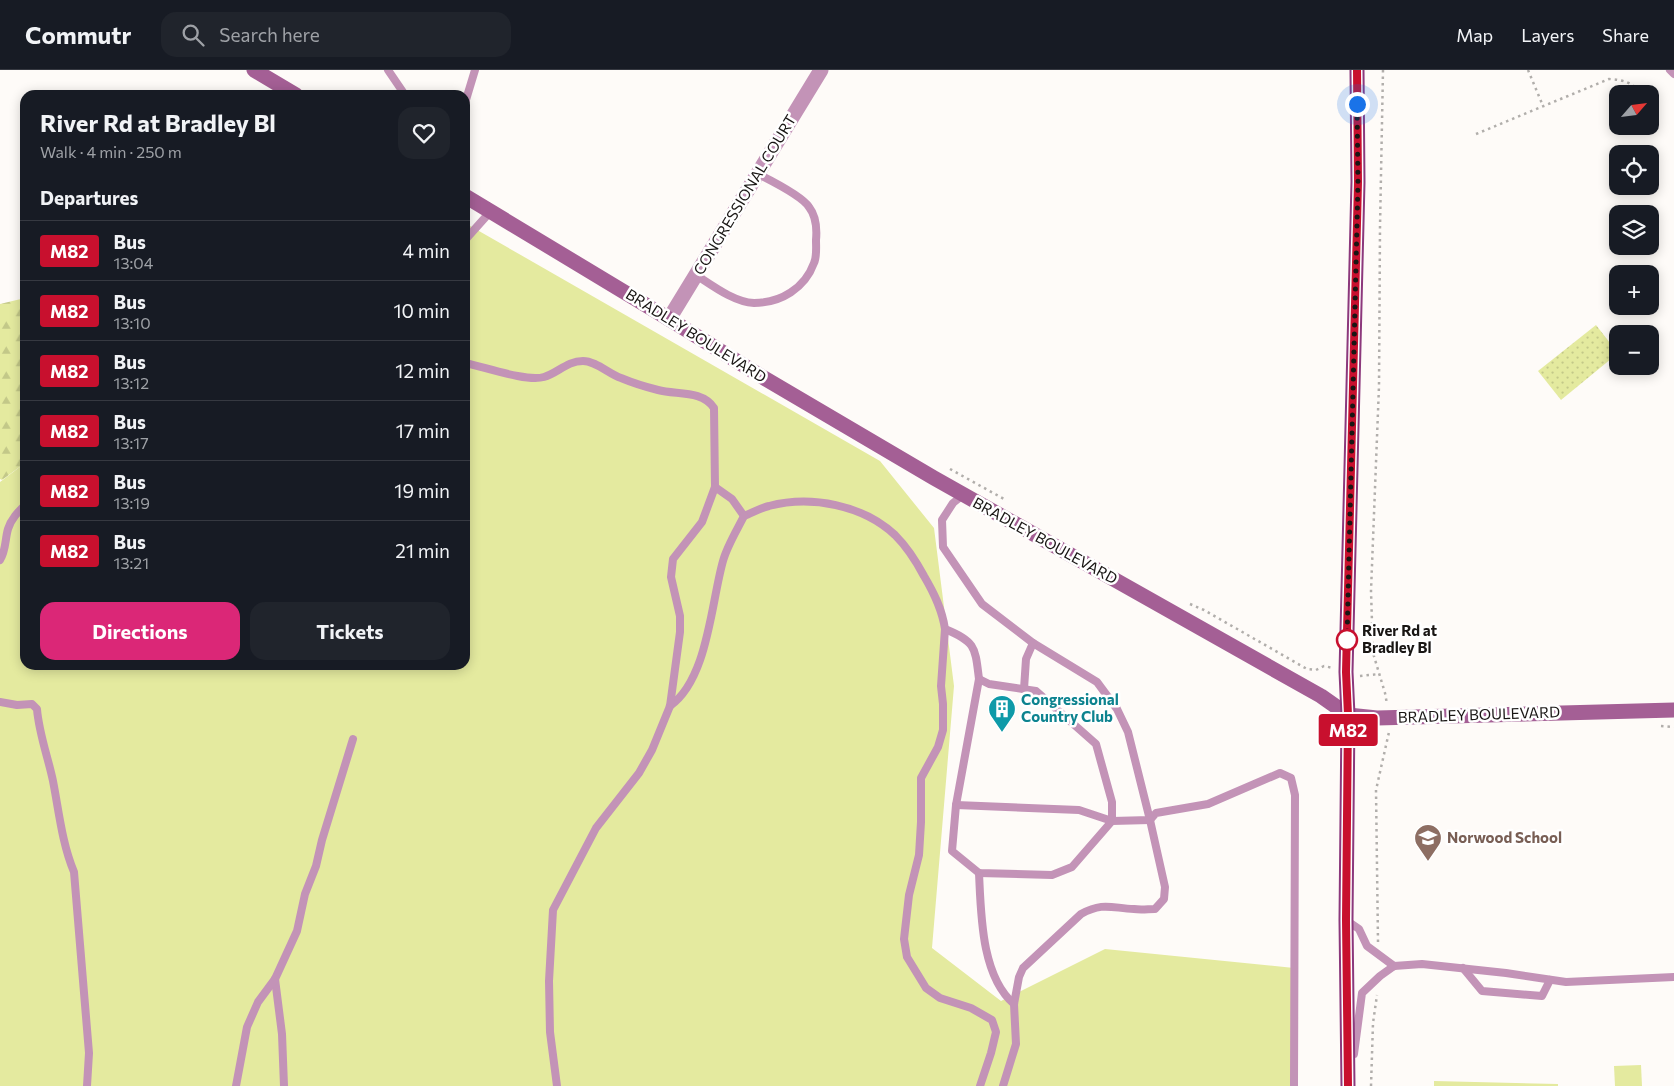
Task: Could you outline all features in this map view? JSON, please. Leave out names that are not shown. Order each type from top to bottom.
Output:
[{"type":"main road","points":[[1348,1086],[1346,920],[1348,715],[1346,672],[1358,182],[1356,70]]},
{"type":"main road","points":[[260,71],[288,90]]},
{"type":"main road","name":"BRADLEY BOULEVARD","points":[[470,199],[764,378],[963,495],[1321,696],[1348,715],[1388,718],[1674,710]]},
{"type":"street","name":"CONGRESSIONAL COURT","points":[[669,319],[821,70]]},
{"type":"lane","points":[[388,70],[402,90]]},
{"type":"lane","points":[[469,90],[475,70]]},
{"type":"lane","points":[[1670,70],[1674,74]]},
{"type":"lane","points":[[696,275],[736,298],[753,303],[787,296],[804,281],[815,262],[815,219],[809,206],[758,174]]},
{"type":"lane","points":[[470,234],[491,210]]},
{"type":"lane","points":[[470,364],[530,379],[545,377],[573,363],[581,361],[590,362],[621,378],[659,390],[694,395],[709,401],[714,408],[715,487],[702,522],[673,559],[671,577],[680,616],[680,632],[670,706],[652,750],[639,773],[596,828],[553,910],[549,981],[550,1032],[557,1086]]},
{"type":"lane","points":[[715,487],[732,499],[744,516]]},
{"type":"lane","points":[[963,495],[953,503],[942,520],[943,548],[982,604],[1033,644],[1097,682],[1117,709],[1128,732],[1165,887],[1164,899],[1154,909],[1132,910],[1112,906],[1093,907],[1082,914],[1023,968],[1016,988],[1014,1004],[1016,1044],[1003,1086]]},
{"type":"lane","points":[[670,706],[678,700],[693,680],[702,655],[723,559],[744,516],[768,506],[794,502],[843,506],[870,518],[895,536],[915,560],[935,595],[942,612],[945,629],[941,686],[943,730],[938,748],[921,778],[919,854],[909,895],[904,939],[908,957],[926,988],[940,998],[971,1008],[992,1020],[996,1032],[980,1086]]},
{"type":"lane","points":[[0,560],[5,547],[8,528],[20,510]]},
{"type":"lane","points":[[945,629],[970,642],[976,653],[979,679],[956,805],[952,851],[979,873],[1052,875],[1059,873],[1072,867],[1112,821],[1112,802],[1096,744],[1036,691],[989,684],[979,679]]},
{"type":"lane","points":[[1024,689],[1026,659],[1033,644]]},
{"type":"lane","points":[[0,702],[17,705],[32,704],[37,709],[40,736],[52,779],[68,856],[74,872],[88,1053],[87,1086]]},
{"type":"lane","points":[[236,1086],[247,1027],[258,1002],[275,979],[297,931],[305,894],[316,866],[322,840],[353,739]]},
{"type":"lane","points":[[956,805],[1080,810],[1112,821],[1150,820],[1156,813],[1208,804],[1280,773],[1291,778],[1295,795],[1294,1086]]},
{"type":"lane","points":[[979,873],[981,913],[990,968],[1007,998],[1014,1004]]},
{"type":"lane","points":[[1346,920],[1359,929],[1367,946],[1394,966]]},
{"type":"lane","points":[[1348,1086],[1362,993],[1394,966],[1422,964],[1566,982],[1674,977]]},
{"type":"lane","points":[[1463,968],[1482,991],[1542,996],[1550,980]]},
{"type":"lane","points":[[275,979],[282,1034],[284,1086]]},
{"type":"path","points":[[1378,954],[1376,790],[1389,732],[1385,693],[1373,653],[1371,591],[1379,386],[1383,70]]},
{"type":"path","points":[[1528,70],[1543,106]]},
{"type":"path","points":[[1476,134],[1610,79],[1624,81],[1633,85]]},
{"type":"path","points":[[949,468],[1005,500]]},
{"type":"path","points":[[1186,602],[1204,610],[1307,669],[1316,670],[1324,666],[1359,676],[1378,674]]},
{"type":"path","points":[[1371,1086],[1373,1023],[1378,978]]},
{"type":"green space","points":[[470,226],[880,461],[934,528],[954,686],[932,948],[1001,1001],[1105,949],[1294,968],[1298,1086],[0,1086],[0,482],[20,467],[20,670],[470,670]]},
{"type":"green space","points":[[20,299],[20,467],[2,480],[0,479],[0,304]]},
{"type":"green space","points":[[1596,325],[1609,342],[1609,361],[1561,400],[1538,371]]},
{"type":"green space","points":[[1641,1065],[1642,1086],[1615,1086],[1614,1066]]},
{"type":"green space","points":[[1434,1081],[1558,1084],[1558,1086],[1434,1086]]},
{"type":"bus line","name":"M82","points":[[1348,1086],[1346,920],[1348,715],[1346,672],[1358,182],[1357,70]]},
{"type":"place","name":"River Rd at Bradley Bl","points":[[1347,640]]},
{"type":"place","name":"Congressional Country Club","points":[[1002,733]]},
{"type":"place","name":"Norwood School","points":[[1428,862]]},
{"type":"route","points":[[1347,640],[1358,182],[1357,104]]}]
